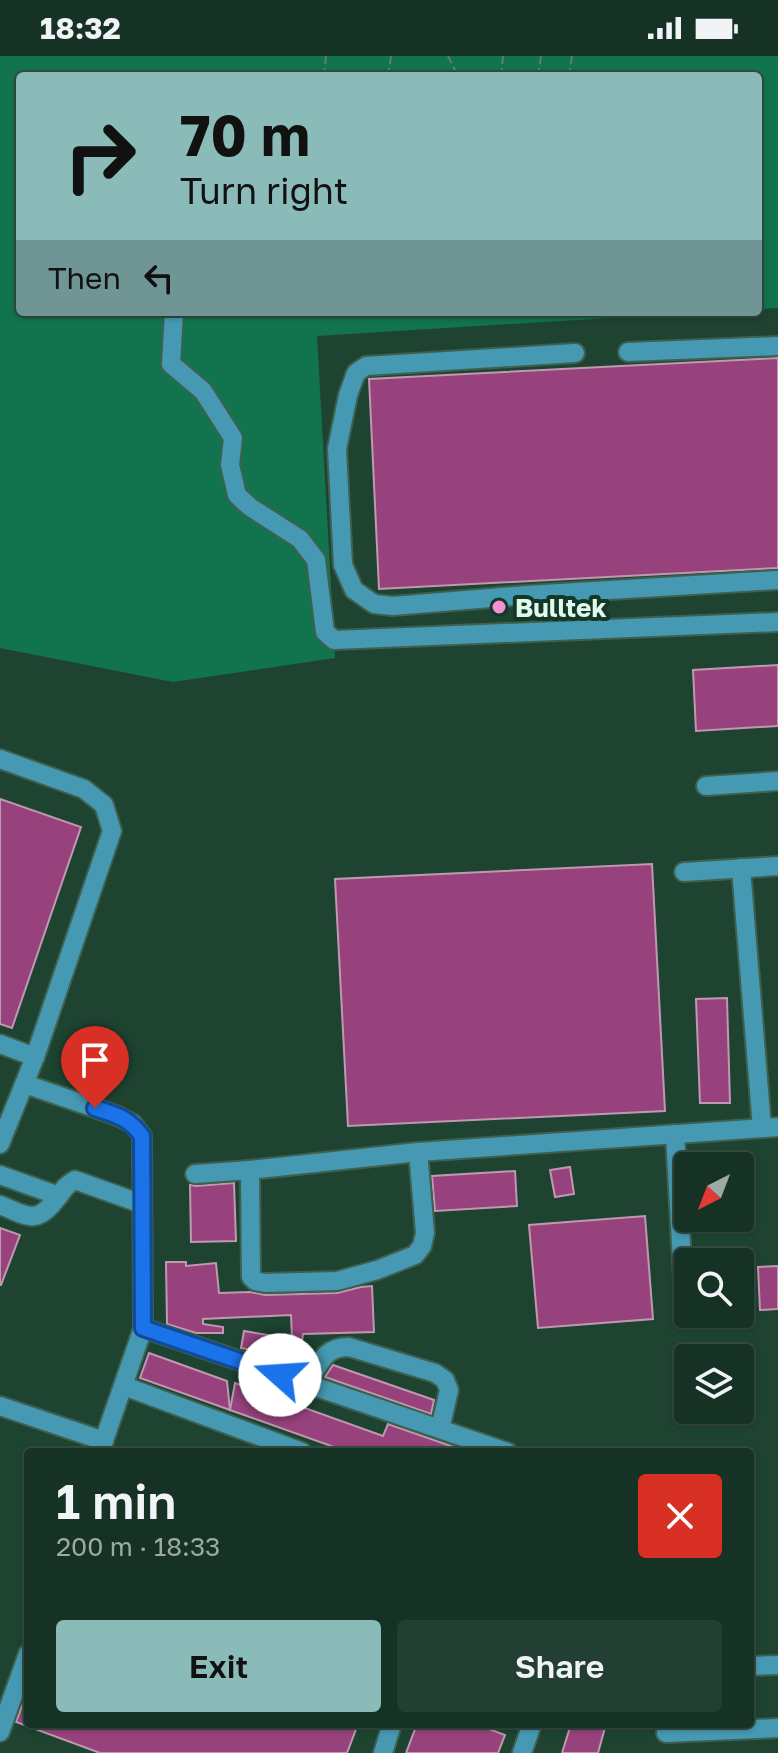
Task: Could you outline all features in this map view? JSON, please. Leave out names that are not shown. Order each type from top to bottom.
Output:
[{"type":"street","points":[[174,316],[171,364],[203,391],[233,438],[230,465],[237,495],[300,539],[316,560],[325,632],[334,640],[778,622]]},
{"type":"street","points":[[628,352],[778,346]]},
{"type":"street","points":[[575,353],[366,366],[356,373],[348,395],[337,449],[343,565],[354,590],[374,604],[393,606],[778,580]]},
{"type":"street","points":[[0,759],[84,789],[104,805],[112,831],[35,1057],[0,1144]]},
{"type":"street","points":[[706,786],[778,781]]},
{"type":"street","points":[[684,872],[778,866]]},
{"type":"street","points":[[195,1174],[418,1152],[770,1128],[741,868]]},
{"type":"street","points":[[0,1044],[35,1057]]},
{"type":"street","points":[[0,1406],[102,1447],[143,1328],[142,1136],[133,1124],[118,1116],[25,1084]]},
{"type":"street","points":[[675,1134],[681,1248]]},
{"type":"street","points":[[250,1170],[251,1277],[265,1283],[337,1281],[415,1255],[422,1246],[425,1233],[418,1152]]},
{"type":"street","points":[[0,1175],[59,1196]]},
{"type":"street","points":[[0,1205],[29,1216],[39,1216],[46,1212],[66,1185],[75,1180],[142,1204]]},
{"type":"street","points":[[143,1328],[491,1448]]},
{"type":"street","points":[[307,1384],[328,1352],[337,1347],[349,1347],[435,1373],[445,1380],[449,1390],[440,1429]]},
{"type":"street","points":[[124,1386],[291,1448]]},
{"type":"street","points":[[0,1732],[24,1665]]},
{"type":"street","points":[[754,1666],[778,1665]]},
{"type":"street","points":[[383,1753],[391,1728]]},
{"type":"street","points":[[522,1753],[531,1728]]},
{"type":"street","points":[[667,1728],[666,1733],[778,1728]]},
{"type":"green space","points":[[0,56],[778,56],[778,308],[762,309],[762,72],[16,72],[16,316],[642,316],[317,336],[335,658],[173,682],[0,648]]},
{"type":"building","points":[[778,358],[778,568],[379,589],[369,379]]},
{"type":"building","points":[[778,665],[778,726],[696,731],[693,670]]},
{"type":"building","points":[[0,799],[81,827],[12,1028],[0,1024]]},
{"type":"building","points":[[652,864],[665,1111],[348,1126],[335,879]]},
{"type":"building","points":[[727,998],[730,1103],[700,1103],[696,999]]},
{"type":"building","points":[[570,1167],[574,1194],[555,1197],[550,1170]]},
{"type":"building","points":[[515,1171],[517,1206],[435,1211],[432,1176]]},
{"type":"building","points":[[234,1183],[236,1241],[191,1242],[190,1185]]},
{"type":"building","points":[[645,1216],[653,1319],[538,1328],[529,1225]]},
{"type":"building","points":[[0,1228],[20,1235],[1,1285],[0,1285]]},
{"type":"building","points":[[166,1262],[186,1262],[186,1266],[216,1263],[219,1293],[337,1293],[372,1286],[374,1332],[303,1334],[298,1368],[292,1366],[292,1357],[241,1348],[244,1331],[292,1339],[291,1315],[203,1319],[203,1324],[223,1327],[223,1333],[196,1333],[167,1324]]},
{"type":"building","points":[[778,1266],[778,1309],[760,1310],[758,1267]]},
{"type":"building","points":[[149,1353],[227,1381],[230,1410],[140,1378]]},
{"type":"building","points":[[333,1365],[434,1400],[431,1414],[325,1377]]},
{"type":"building","points":[[235,1383],[383,1436],[388,1424],[457,1448],[337,1448],[230,1410]]},
{"type":"building","points":[[24,1701],[24,1725],[16,1722]]},
{"type":"building","points":[[32,1728],[356,1728],[347,1753],[100,1753]]},
{"type":"building","points":[[415,1728],[487,1728],[505,1735],[498,1753],[406,1753]]},
{"type":"building","points":[[570,1728],[605,1728],[598,1753],[562,1753]]},
{"type":"place","name":"Bulltek","points":[[499,607]]},
{"type":"route","points":[[95,1108],[133,1124],[142,1136],[143,1328],[280,1375]]}]
